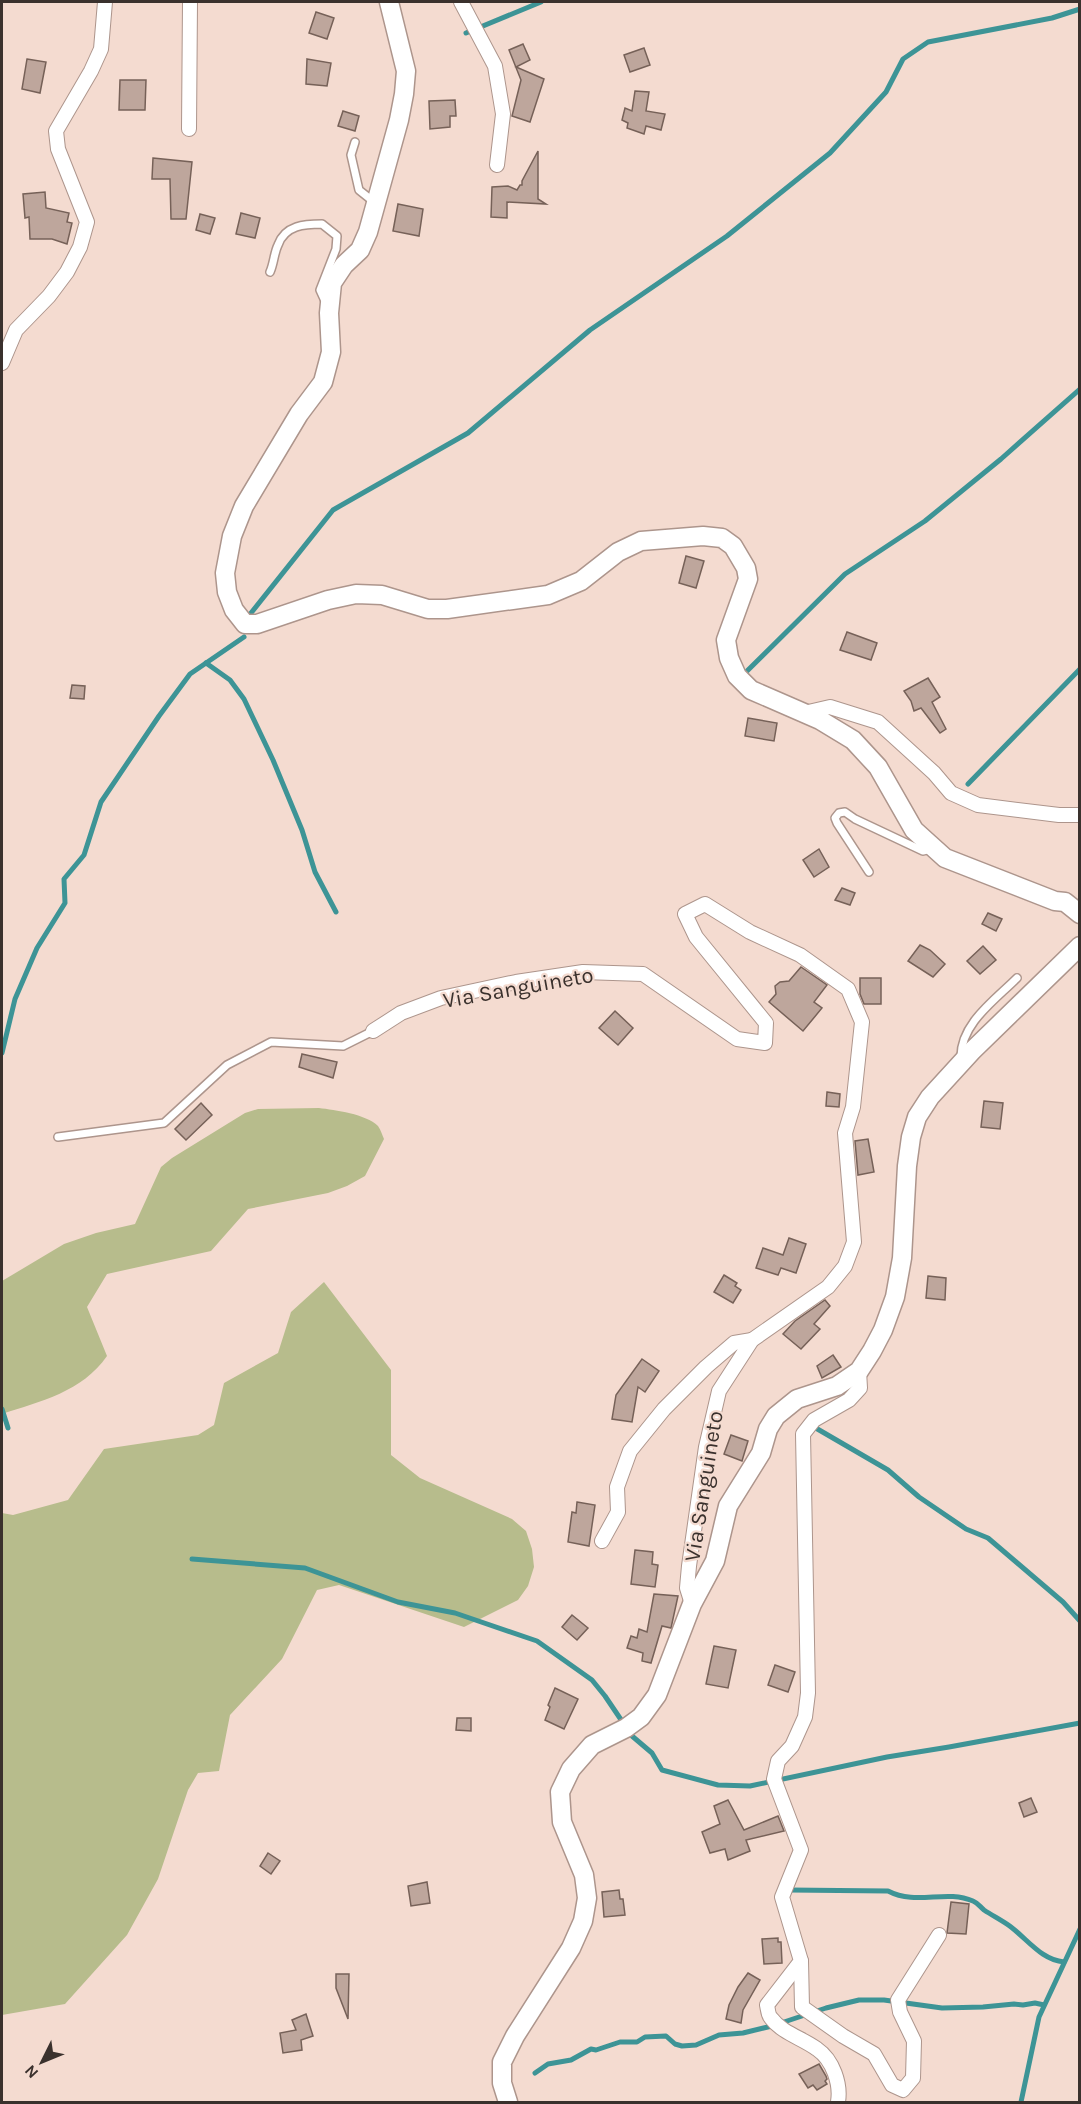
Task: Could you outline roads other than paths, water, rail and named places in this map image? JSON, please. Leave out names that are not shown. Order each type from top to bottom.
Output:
[{"type":"street","points":[[2,363],[16,330],[61,280],[83,239],[87,222],[58,149],[56,131],[101,50],[105,2]]},
{"type":"street","points":[[189,129],[190,2]]},
{"type":"street","points":[[389,2],[406,71],[404,94],[376,204],[360,250],[332,283],[331,352],[323,382],[299,414],[244,506],[232,536],[225,573],[227,592],[234,610],[245,624],[257,624],[328,600],[356,594],[382,595],[428,609],[447,609],[548,595],[581,581],[618,552],[641,540],[703,536],[722,538],[734,546],[746,568],[748,579],[726,640],[729,658],[737,676],[751,690],[820,720],[853,740],[878,767],[914,830],[945,858],[1065,902],[1080,914]]},
{"type":"street","points":[[461,2],[495,66],[503,114],[497,165]]},
{"type":"street","points":[[804,713],[830,707],[878,722],[934,773],[951,792],[978,805],[1059,815],[1080,815]]},
{"type":"street","name":"Via Sanguineto","points":[[374,1031],[401,1013],[441,998],[516,982],[583,972],[643,974],[736,1038],[765,1043],[766,1023],[696,937],[685,914],[705,904],[750,932],[800,955],[848,989],[862,1022],[853,1107],[845,1133],[854,1242],[845,1266],[828,1287],[752,1340],[719,1391],[706,1447],[687,1588],[692,1604]]},
{"type":"street","points":[[508,2103],[502,2083],[502,2062],[515,2036],[571,1948],[583,1921],[587,1898],[584,1875],[562,1822],[560,1792],[571,1769],[592,1745],[641,1717],[657,1695],[692,1604],[715,1561],[728,1506],[757,1460],[768,1429],[776,1416],[797,1399],[837,1386],[859,1371],[872,1351],[883,1330],[895,1297],[902,1258],[907,1166],[911,1137],[917,1117],[930,1097],[961,1064],[1080,946]]},
{"type":"street","name":"Via Sanguineto","points":[[602,1541],[618,1512],[617,1487],[630,1451],[663,1409],[706,1366],[734,1343],[752,1340]]},
{"type":"street","points":[[859,1371],[860,1388],[849,1400],[814,1420],[803,1434],[808,1693],[805,1717],[792,1746],[778,1761],[774,1779],[801,1850],[782,1897],[801,1961],[802,2007],[843,2036],[874,2054],[892,2085],[903,2090],[913,2078],[914,2041],[900,2012],[898,2000],[939,1935]]},
{"type":"street","points":[[801,1961],[767,2005],[770,2017],[792,2036],[819,2050],[824,2056],[834,2069],[839,2095],[838,2103]]},
{"type":"lane","points":[[355,142],[351,155],[358,190],[376,204]]},
{"type":"lane","points":[[270,272],[275,261],[277,245],[285,233],[298,225],[322,224],[337,236],[336,249],[320,290],[330,308]]},
{"type":"lane","points":[[869,872],[837,823],[835,818],[838,813],[845,812],[923,851],[933,849]]},
{"type":"lane","points":[[961,1064],[960,1052],[972,1023],[1017,978]]},
{"type":"lane","points":[[58,1137],[164,1123],[227,1065],[271,1042],[343,1046],[374,1031]]},
{"type":"waterway","points":[[466,33],[541,2]]},
{"type":"waterway","points":[[251,613],[333,510],[468,433],[590,330],[727,236],[830,153],[886,92],[903,59],[928,42],[1052,18],[1080,9]]},
{"type":"waterway","points":[[743,675],[845,574],[925,521],[1001,459],[1080,389]]},
{"type":"waterway","points":[[2,1053],[15,999],[37,948],[65,903],[64,879],[84,855],[101,802],[190,674],[244,637]]},
{"type":"waterway","points":[[206,663],[230,680],[244,699],[273,760],[302,830],[315,872],[336,912]]},
{"type":"waterway","points":[[968,784],[1080,669]]},
{"type":"waterway","points":[[2,1409],[8,1428]]},
{"type":"waterway","points":[[814,1427],[888,1470],[919,1497],[966,1529],[988,1538],[1063,1602],[1080,1621]]},
{"type":"waterway","points":[[192,1559],[305,1568],[398,1602],[455,1613],[537,1641],[592,1680],[632,1736],[652,1753],[662,1770],[718,1785],[750,1786],[887,1757],[1080,1723]]},
{"type":"waterway","points":[[789,1890],[888,1891],[920,1898],[952,1896],[962,1898],[975,1902],[1008,1925],[1042,1954],[1064,1962]]},
{"type":"waterway","points":[[1021,2102],[1039,2017],[1080,1929]]},
{"type":"waterway","points":[[535,2073],[548,2064],[571,2060],[591,2049],[596,2050],[620,2042],[637,2042],[645,2037],[666,2036],[675,2044],[696,2045],[719,2035],[743,2033],[772,2026],[859,2000],[884,2000],[942,2008],[1035,2003],[1044,2005]]}]
